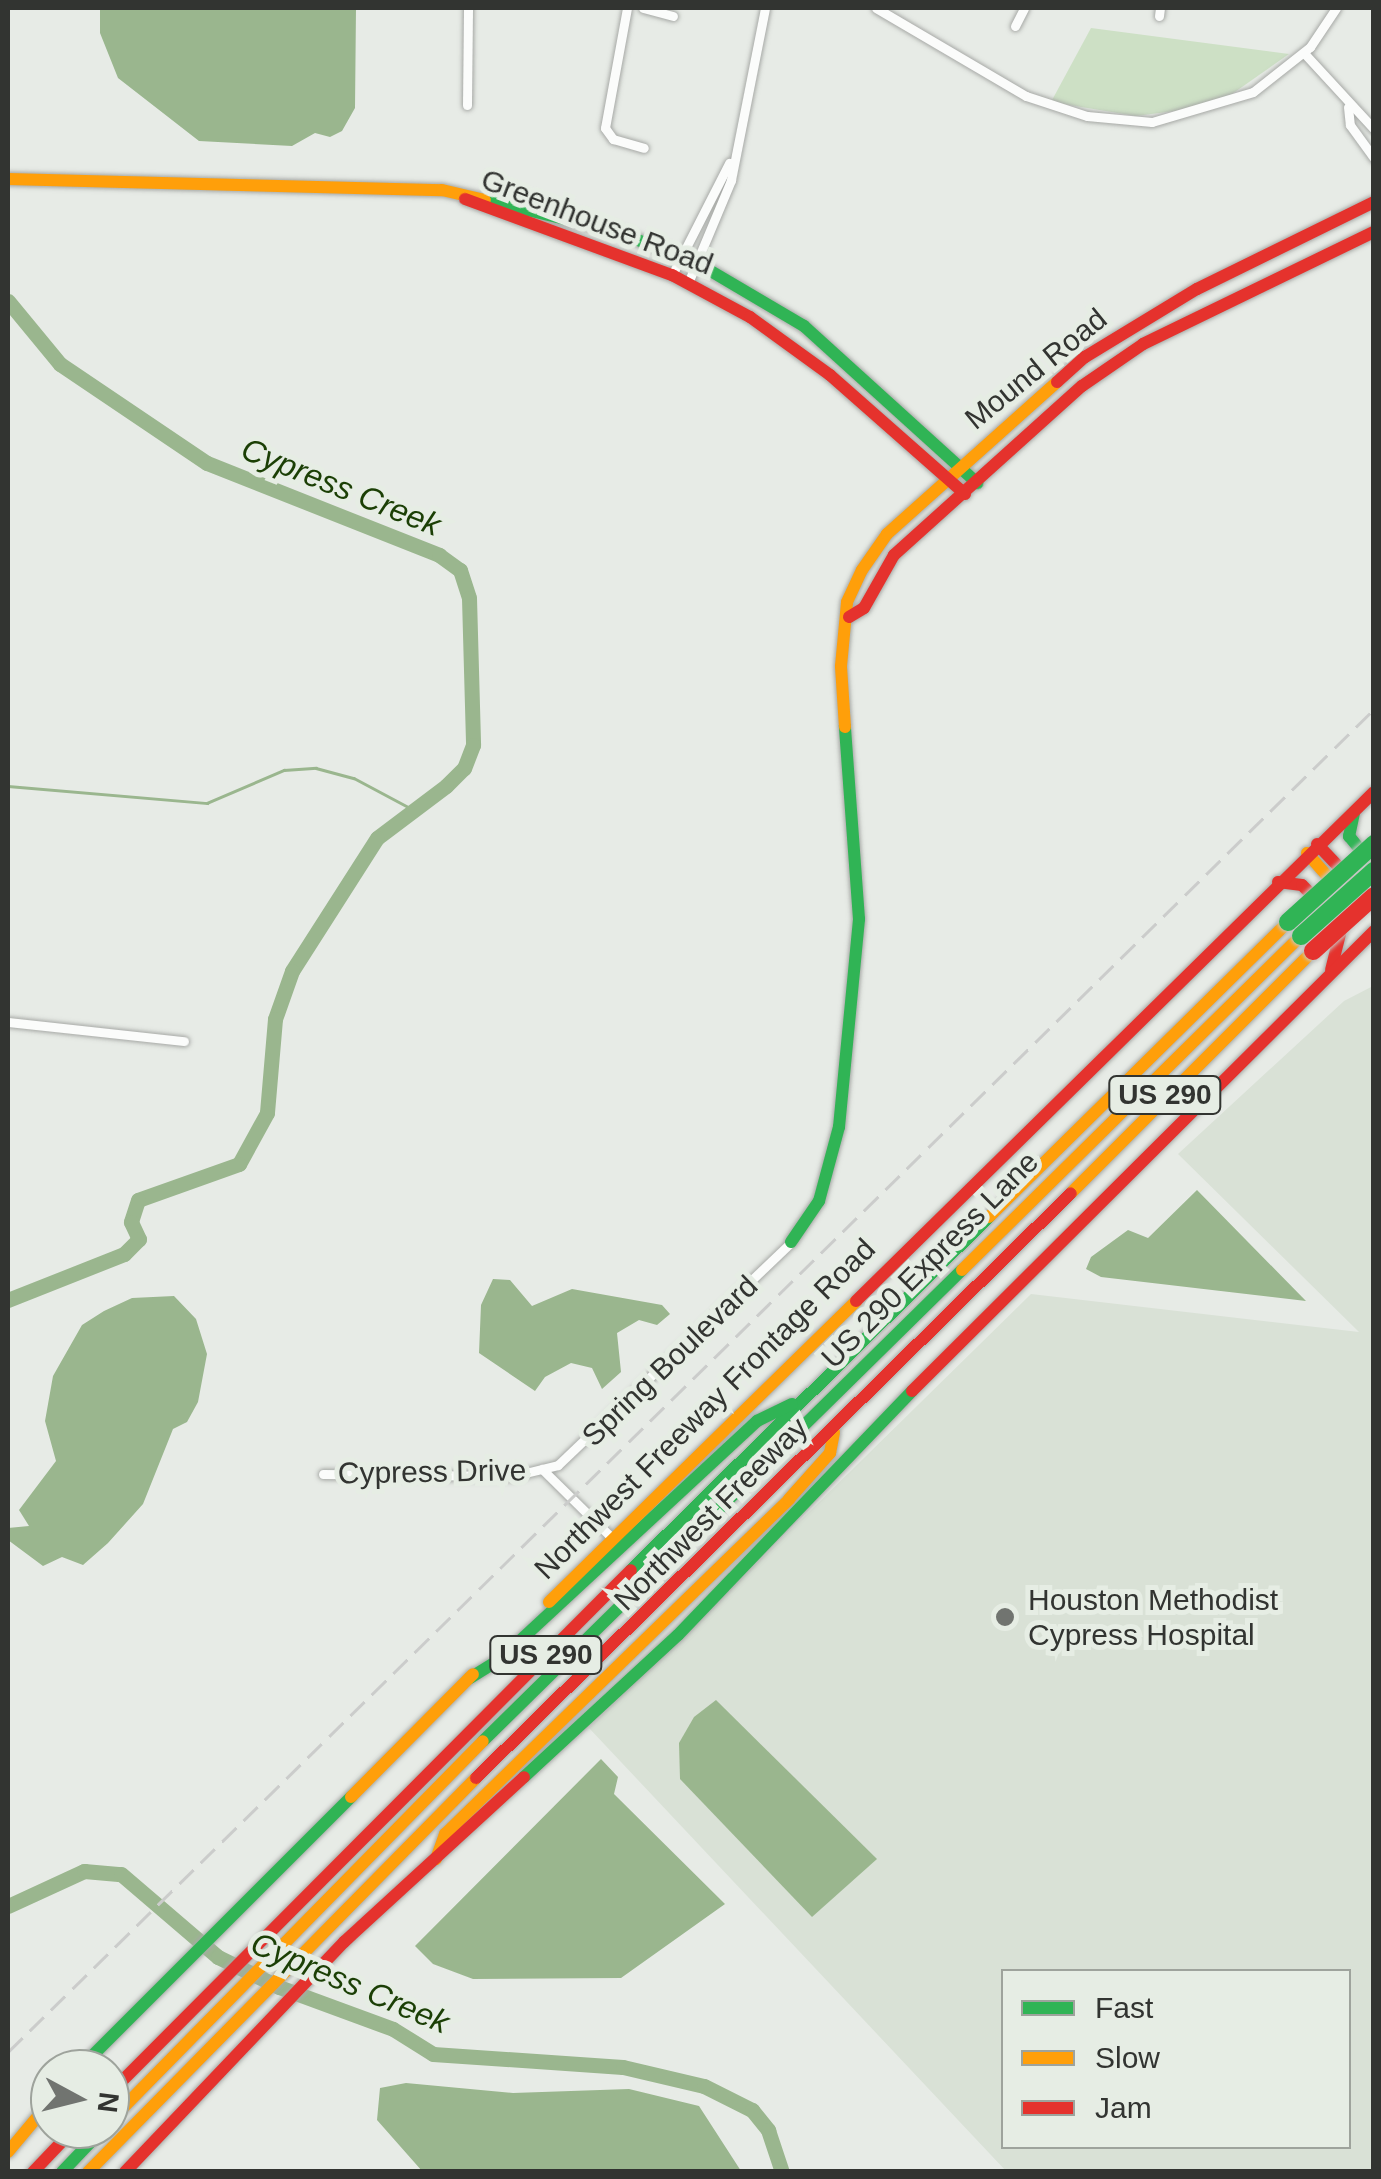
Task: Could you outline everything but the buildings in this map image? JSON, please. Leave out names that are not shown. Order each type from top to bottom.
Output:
[{"type":"main road","name":"Greenhouse Road","points":[[8,178],[442,190],[544,210],[689,260],[804,326],[971,488]]},
{"type":"main road","name":"Greenhouse Road","points":[[442,190],[680,279],[750,317],[954,472]]},
{"type":"main road","name":"Mound Road","points":[[791,1242],[828,1178],[857,949],[841,666],[847,602],[862,570],[887,534],[954,472],[1040,394],[1121,333],[1374,202]]},
{"type":"main road","name":"Mound Road","points":[[848,617],[864,608],[894,554],[1082,386],[1143,344],[1374,232]]},
{"type":"main road","name":"Northwest Freeway Frontage Road","points":[[99,2049],[250,1894],[614,1540],[1312,848],[1374,792]]},
{"type":"main road","points":[[1358,806],[1349,836],[1374,869]]},
{"type":"main road","name":"Northwest Freeway","points":[[130,2077],[318,1931],[834,1431],[1301,936],[1374,844]]},
{"type":"main road","points":[[1312,848],[1374,900]]},
{"type":"main road","points":[[125,2172],[344,1942],[678,1635],[983,1318],[1374,930],[1312,848]]},
{"type":"main road","name":"US 290 Express Lane","points":[[293,1916],[1374,869]]},
{"type":"main road","points":[[1278,882],[1302,885],[1342,926],[1328,977]]},
{"type":"main road","name":"Northwest Freeway","points":[[88,2172],[293,1916],[806,1397],[1301,936],[1374,900]]},
{"type":"main road","points":[[470,1678],[499,1660],[757,1421],[806,1397]]},
{"type":"main road","points":[[436,1859],[445,1834],[789,1499],[830,1453],[834,1431]]},
{"type":"main road","points":[[130,2100],[212,2013]]},
{"type":"main road","points":[[8,2139],[30,2119]]},
{"type":"main road","points":[[8,2152],[30,2125]]},
{"type":"main road","points":[[33,2172],[55,2149]]},
{"type":"main road","points":[[62,2172],[83,2149]]},
{"type":"street","points":[[467,104],[468,8]]},
{"type":"street","points":[[627,8],[605,128],[613,140],[644,148]]},
{"type":"street","points":[[643,8],[673,16]]},
{"type":"street","points":[[680,279],[731,180],[765,8]]},
{"type":"street","points":[[876,8],[1026,96],[1109,120],[1152,122],[1206,110],[1252,92],[1304,53],[1336,8]]},
{"type":"street","points":[[1014,26],[1024,8]]},
{"type":"street","points":[[1304,53],[1348,107],[1374,129]]},
{"type":"street","points":[[1348,107],[1350,125],[1374,158]]},
{"type":"street","points":[[680,279],[733,156]]},
{"type":"street","points":[[8,1022],[184,1041]]},
{"type":"street","name":"Spring Boulevard","points":[[542,1469],[570,1458],[791,1242]]},
{"type":"street","points":[[542,1469],[614,1540]]},
{"type":"street","name":"Cypress Drive","points":[[322,1474],[513,1476],[542,1469]]},
{"type":"shaded area","points":[[100,8],[356,8],[355,108],[342,131],[330,137],[315,133],[292,146],[199,141],[118,78],[100,33]]},
{"type":"shaded area","points":[[1091,28],[1289,54],[1232,94],[1190,109],[1136,116],[1051,102]]},
{"type":"shaded area","points":[[1373,986],[1373,2171],[1006,2171],[589,1728],[1031,1294],[1359,1332],[1178,1154],[1344,1001]]},
{"type":"shaded area","points":[[1197,1190],[1306,1301],[1101,1277],[1086,1269],[1091,1257],[1128,1230],[1148,1238]]},
{"type":"shaded area","points":[[493,1279],[510,1280],[532,1306],[572,1289],[662,1305],[670,1314],[657,1325],[639,1320],[617,1333],[621,1372],[602,1389],[592,1368],[571,1363],[545,1377],[535,1391],[479,1353],[481,1305]]},
{"type":"shaded area","points":[[174,1296],[196,1319],[207,1354],[198,1402],[187,1422],[173,1429],[143,1504],[108,1543],[83,1565],[62,1557],[43,1566],[8,1540],[8,1528],[29,1526],[19,1510],[56,1461],[45,1421],[53,1376],[82,1325],[132,1298]]},
{"type":"shaded area","points":[[716,1700],[877,1859],[812,1917],[680,1779],[679,1743],[694,1717]]},
{"type":"shaded area","points":[[601,1759],[618,1777],[614,1794],[725,1904],[621,1978],[473,1979],[433,1964],[415,1946]]},
{"type":"shaded area","points":[[406,2083],[513,2093],[629,2089],[699,2106],[741,2171],[422,2171],[377,2120],[380,2088]]},
{"type":"waterway","name":"Cypress Creek","points":[[8,301],[60,364],[207,463],[439,555],[460,570],[469,598],[473,745],[464,768],[446,786],[377,838],[292,971],[275,1019],[267,1113],[239,1164],[138,1200],[131,1222],[139,1239],[124,1254],[8,1300]]},
{"type":"waterway","points":[[8,786],[207,803],[284,770],[316,768],[354,778],[414,810]]},
{"type":"waterway","name":"Cypress Creek","points":[[8,1906],[84,1871],[121,1874],[218,1957],[279,1987],[393,2029],[433,2054],[623,2067],[704,2086],[752,2110],[768,2130],[782,2172]]},
{"type":"railway","points":[[8,2052],[1374,709]]},
{"type":"traffic: fast","points":[[485,200],[612,230],[697,263],[804,326],[977,483]]},
{"type":"traffic: fast","points":[[791,1242],[819,1201],[839,1127],[859,919],[845,727]]},
{"type":"traffic: fast","points":[[1354,813],[1349,836],[1374,867]]},
{"type":"traffic: fast","points":[[1288,922],[1374,844]]},
{"type":"traffic: fast","points":[[1301,936],[1374,871]]},
{"type":"traffic: fast","points":[[631,1570],[989,1217]]},
{"type":"traffic: fast","points":[[483,1741],[962,1270]]},
{"type":"traffic: fast","points":[[524,1777],[678,1635],[912,1391]]},
{"type":"traffic: fast","points":[[470,1678],[499,1660],[757,1421],[792,1404]]},
{"type":"traffic: fast","points":[[99,2049],[351,1797]]},
{"type":"traffic: fast","points":[[62,2172],[84,2149]]},
{"type":"traffic: slow","points":[[8,179],[442,190],[485,200]]},
{"type":"traffic: slow","points":[[845,727],[841,666],[847,602],[862,570],[887,534],[1057,382]]},
{"type":"traffic: slow","points":[[1307,853],[1335,885]]},
{"type":"traffic: slow","points":[[989,1217],[1288,922]]},
{"type":"traffic: slow","points":[[962,1270],[1301,936]]},
{"type":"traffic: slow","points":[[1071,1193],[1313,951]]},
{"type":"traffic: slow","points":[[549,1602],[856,1301]]},
{"type":"traffic: slow","points":[[436,1859],[445,1834],[789,1499],[830,1453],[834,1432]]},
{"type":"traffic: slow","points":[[351,1797],[473,1674]]},
{"type":"traffic: slow","points":[[130,2101],[483,1741]]},
{"type":"traffic: slow","points":[[88,2172],[476,1778]]},
{"type":"traffic: slow","points":[[8,2152],[30,2126]]},
{"type":"traffic: jam","points":[[465,199],[672,275],[750,317],[830,375],[965,494]]},
{"type":"traffic: jam","points":[[1057,382],[1085,357],[1197,289],[1374,202]]},
{"type":"traffic: jam","points":[[849,617],[864,608],[894,555],[1082,386],[1143,344],[1374,232]]},
{"type":"traffic: jam","points":[[856,1301],[1374,792]]},
{"type":"traffic: jam","points":[[1317,844],[1374,904]]},
{"type":"traffic: jam","points":[[1278,882],[1302,885],[1342,926],[1331,970]]},
{"type":"traffic: jam","points":[[1313,951],[1374,896]]},
{"type":"traffic: jam","points":[[912,1391],[1374,931]]},
{"type":"traffic: jam","points":[[476,1778],[1071,1193]]},
{"type":"traffic: jam","points":[[130,2073],[631,1570]]},
{"type":"traffic: jam","points":[[125,2172],[344,1942],[524,1777]]},
{"type":"traffic: jam","points":[[33,2172],[55,2149]]},
{"type":"place","name":"Houston Methodist Cypress Hospital","points":[[1005,1617]]}]
